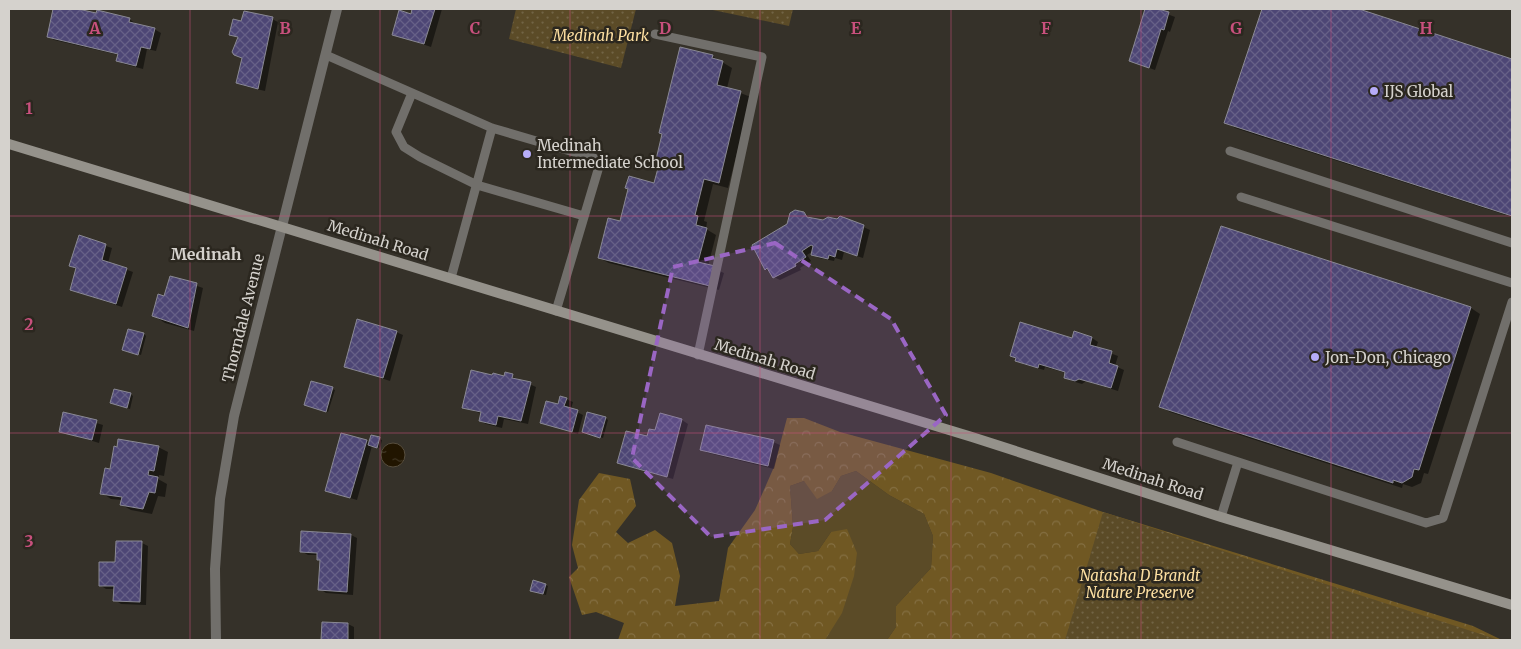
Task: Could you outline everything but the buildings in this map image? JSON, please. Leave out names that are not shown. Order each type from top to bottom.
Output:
[{"type":"main road","name":"Medinah Road","points":[[9,144],[281,225],[698,355],[981,440],[1221,517],[1512,605]]},
{"type":"street","name":"Thorndale Avenue","points":[[216,640],[216,569],[220,499],[234,416],[337,9]]},
{"type":"lane","points":[[655,34],[762,57],[698,355]]},
{"type":"lane","points":[[326,55],[492,128],[594,158],[598,170],[556,311]]},
{"type":"lane","points":[[412,93],[396,132],[404,146],[420,157],[477,185],[584,216]]},
{"type":"lane","points":[[450,278],[492,128]]},
{"type":"lane","points":[[1230,151],[1512,244]]},
{"type":"lane","points":[[1241,197],[1512,283]]},
{"type":"lane","points":[[1177,442],[1426,523],[1443,518],[1512,302]]},
{"type":"lane","points":[[1221,517],[1238,462]]},
{"type":"highlighted area","points":[[775,243],[891,319],[946,415],[825,520],[711,537],[632,458],[673,267]]},
{"type":"green space","name":"Medinah Park","points":[[516,9],[636,9],[621,68],[509,39]]},
{"type":"green space","points":[[708,9],[793,9],[789,26]]},
{"type":"green space","points":[[787,418],[804,418],[840,432],[991,473],[1103,512],[1473,626],[1502,640],[887,640],[896,627],[896,606],[931,568],[933,536],[924,514],[889,495],[856,471],[841,476],[832,491],[817,499],[804,481],[790,486],[793,527],[790,544],[799,554],[818,551],[831,532],[847,529],[857,553],[854,576],[842,613],[825,640],[618,640],[624,623],[596,612],[582,615],[569,577],[578,568],[572,545],[579,500],[599,473],[630,479],[636,506],[616,532],[628,543],[655,530],[672,543],[680,576],[675,606],[719,601],[728,548],[755,510],[774,467]]},
{"type":"green space","points":[[856,471],[889,495],[924,514],[933,536],[931,568],[896,606],[896,627],[887,640],[825,640],[831,532],[818,551],[799,554],[790,544],[793,527],[790,486],[804,481],[832,491],[841,476]]},
{"type":"green space","name":"Natasha D Brandt Nature Preserve","points":[[1103,512],[1499,640],[1065,640]]},
{"type":"water","points":[[393,443],[398,444],[404,450],[404,460],[398,466],[393,467],[388,466],[382,460],[381,455],[382,450],[388,444]]},
{"type":"place","name":"IJS Global","points":[[1374,91]]},
{"type":"place","name":"Medinah Intermediate School","points":[[527,154]]},
{"type":"place","name":"Jon-Don, Chicago","points":[[1315,357]]},
{"type":"district","name":"Medinah","points":[[206,254]]}]
